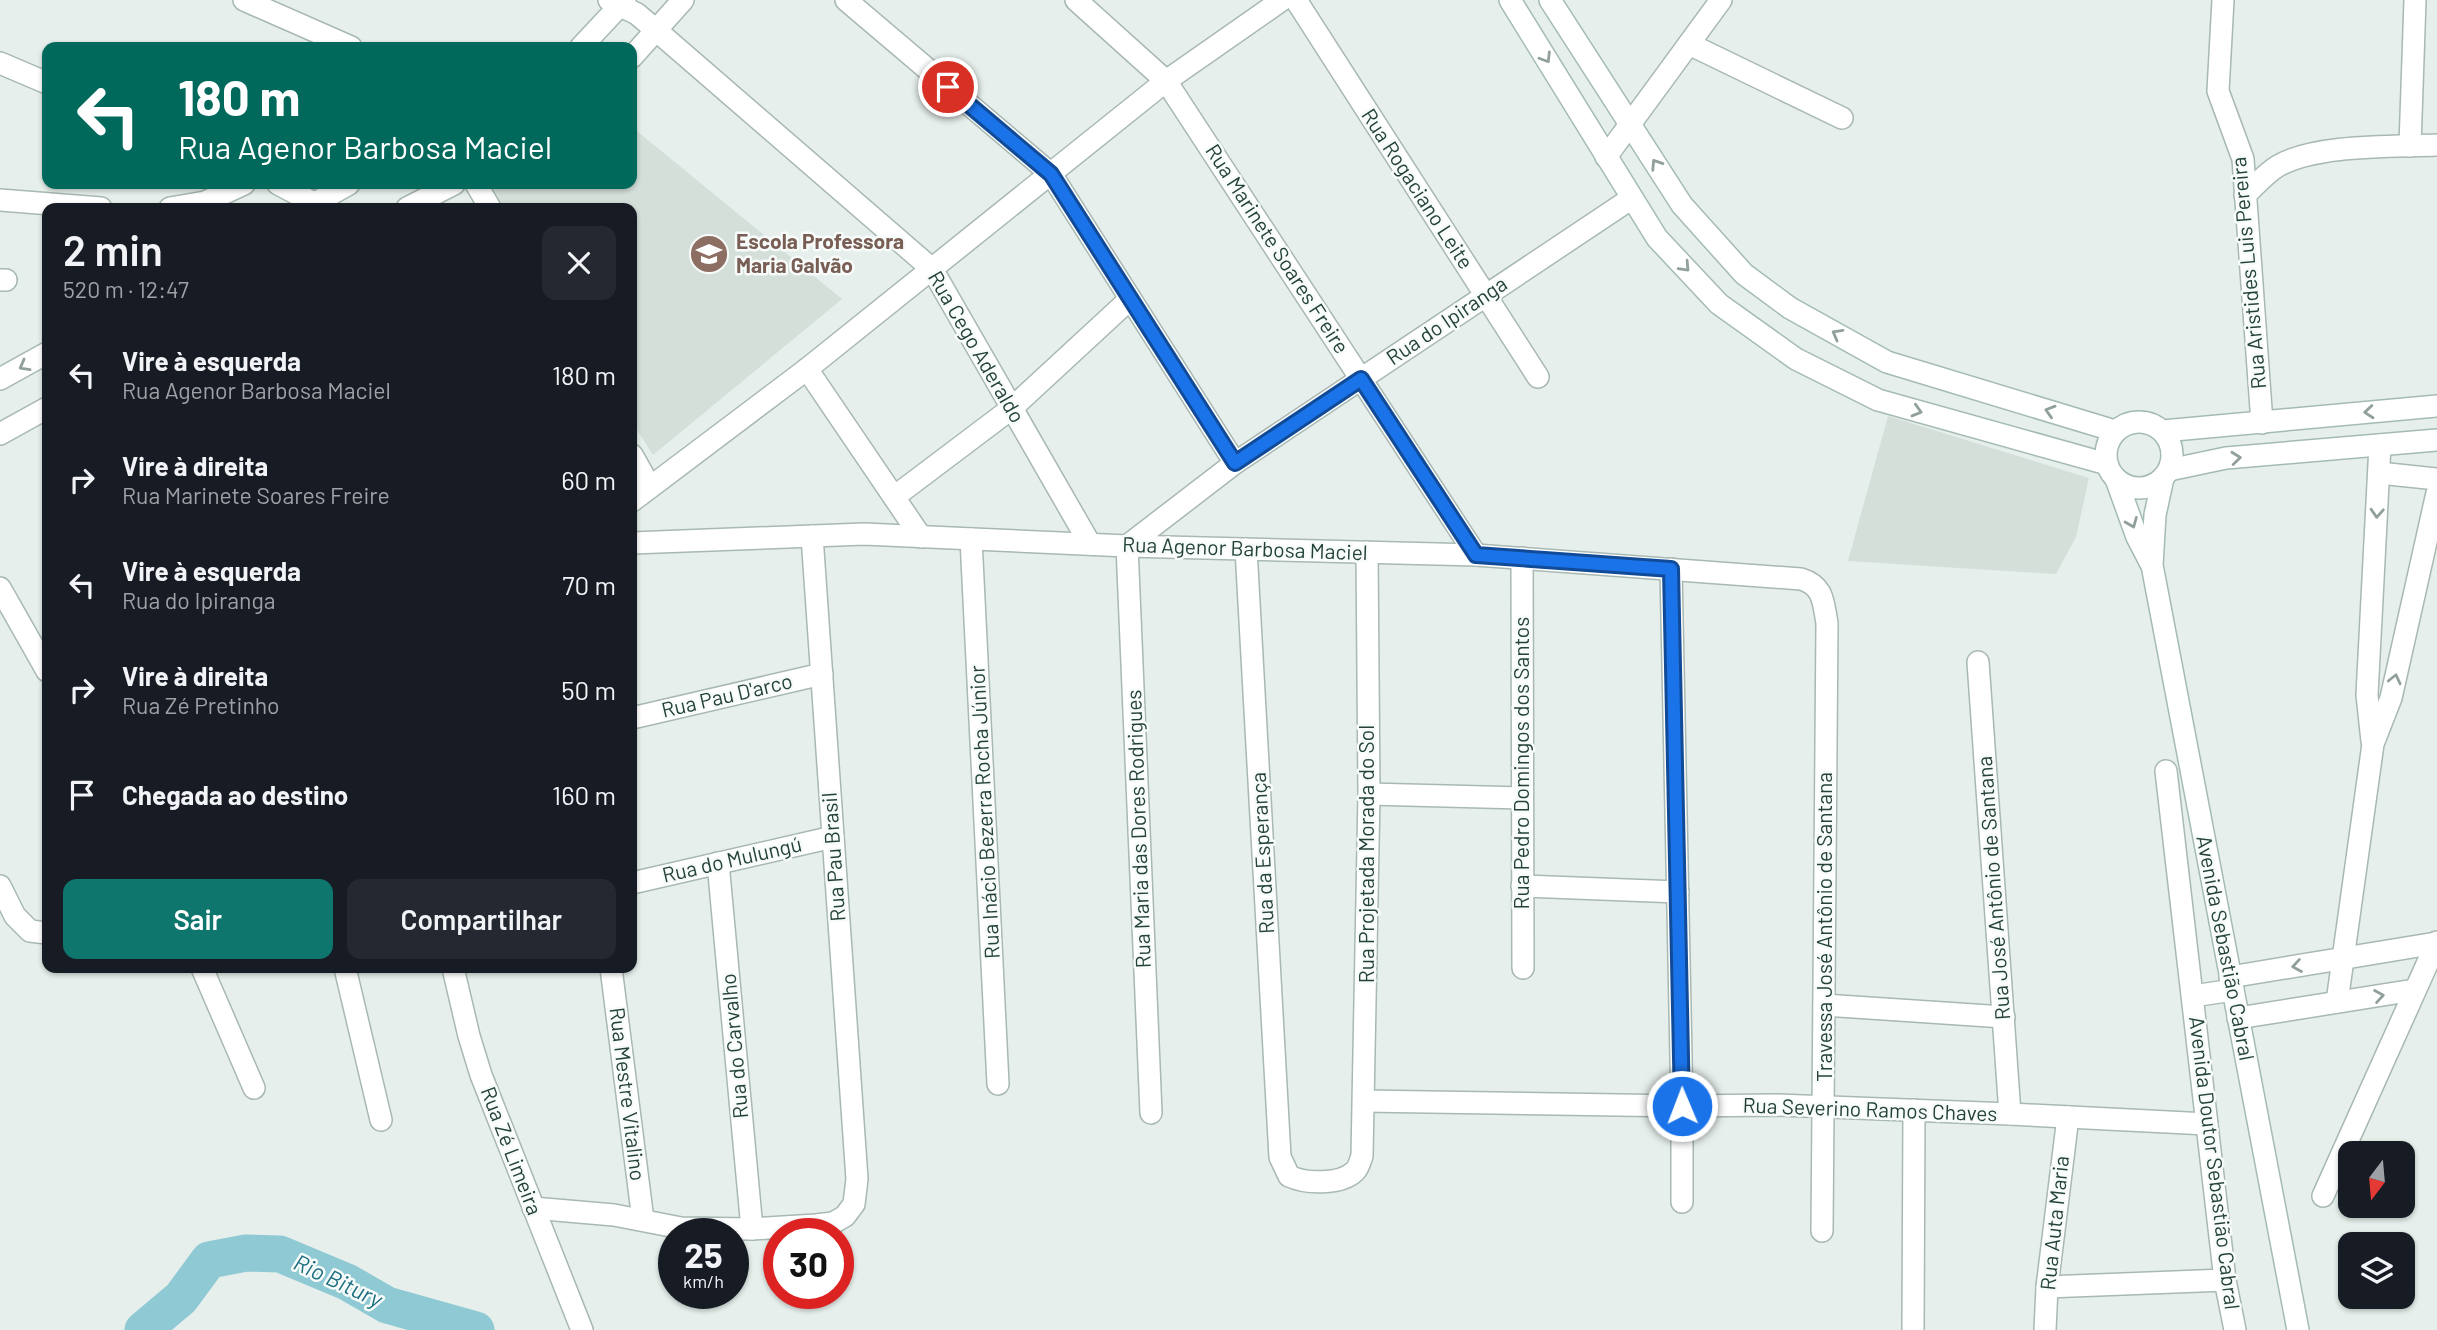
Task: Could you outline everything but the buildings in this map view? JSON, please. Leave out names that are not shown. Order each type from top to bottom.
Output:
[{"type":"street","points":[[244,0],[340,42]]},
{"type":"street","points":[[637,52],[683,0]]},
{"type":"street","points":[[846,0],[1051,174],[1235,463]]},
{"type":"street","name":"Rua Marinete Soares Freire","points":[[1076,0],[1166,80],[1476,555]]},
{"type":"street","points":[[637,497],[807,369],[1166,80],[1282,0]]},
{"type":"street","name":"Rua Rogaciano Leite","points":[[1296,0],[1538,377]]},
{"type":"street","points":[[1510,0],[1652,230],[1719,304],[1796,359],[1874,398],[2111,471],[2134,488],[2155,484],[2166,474],[2226,458],[2437,440]]},
{"type":"street","points":[[1550,0],[1682,205],[1744,274],[1790,308],[1887,362],[2115,431]]},
{"type":"street","points":[[1606,157],[1721,0]]},
{"type":"street","name":"Rua Aristides Luis Pereira","points":[[2223,0],[2218,91],[2243,159],[2262,423]]},
{"type":"street","points":[[2410,146],[2415,0]]},
{"type":"street","points":[[586,42],[623,5]]},
{"type":"street","name":"Rua Cego Aderaldo","points":[[623,5],[657,31],[932,269],[1090,544]]},
{"type":"street","points":[[1689,44],[1842,118]]},
{"type":"street","points":[[0,63],[42,81]]},
{"type":"street","points":[[2245,195],[2277,167],[2303,155],[2437,145]]},
{"type":"street","points":[[199,203],[233,189]]},
{"type":"street","points":[[285,189],[306,203]]},
{"type":"street","points":[[318,203],[341,189]]},
{"type":"street","points":[[417,203],[444,189]]},
{"type":"street","name":"Rua do Ipiranga","points":[[1127,546],[1235,463],[1632,198]]},
{"type":"street","points":[[0,200],[42,203]]},
{"type":"street","points":[[1652,230],[1682,205]]},
{"type":"street","points":[[894,497],[1012,408],[1130,299]]},
{"type":"street","points":[[0,379],[42,356]]},
{"type":"street","points":[[1874,398],[1887,362]]},
{"type":"street","points":[[807,369],[921,537]]},
{"type":"street","points":[[2111,471],[2106,446],[2115,431],[2133,421],[2144,421],[2163,431],[2437,406]]},
{"type":"street","points":[[0,434],[42,411]]},
{"type":"street","points":[[2163,431],[2172,449],[2166,474]]},
{"type":"street","points":[[2373,744],[2367,695],[2380,445]]},
{"type":"street","points":[[637,464],[650,487]]},
{"type":"street","name":"Avenida Sebastião Cabral","points":[[2111,471],[2133,527],[2152,565]]},
{"type":"street","name":"Avenida Sebastião Cabral","points":[[2166,474],[2155,515],[2152,565],[2298,1330]]},
{"type":"street","points":[[2379,474],[2437,480]]},
{"type":"street","points":[[2337,1002],[2373,744],[2391,698],[2437,493]]},
{"type":"street","name":"Rua Agenor Barbosa Maciel","points":[[637,543],[864,534],[1127,546],[1522,558],[1801,579],[1813,583],[1819,590],[1827,623]]},
{"type":"street","name":"Rua Pau Brasil","points":[[533,1208],[614,1215],[681,1228],[752,1229],[833,1223],[845,1216],[854,1204],[857,1179],[812,536]]},
{"type":"street","name":"Rua Inácio Bezerra Rocha Júnior","points":[[971,539],[998,1084]]},
{"type":"street","name":"Rua Maria das Dores Rodrigues","points":[[1127,546],[1152,1113]]},
{"type":"street","name":"Rua da Esperança","points":[[1246,549],[1280,1157],[1289,1176],[1308,1181],[1346,1178],[1357,1169],[1362,1156]]},
{"type":"street","name":"Rua Projetada Morada do Sol","points":[[1362,1156],[1369,794],[1367,552]]},
{"type":"street","name":"Rua Pedro Domingos dos Santos","points":[[1522,558],[1522,968]]},
{"type":"street","points":[[1671,569],[1682,1202]]},
{"type":"street","points":[[0,588],[42,662]]},
{"type":"street","name":"Travessa José Antônio de Santana","points":[[1822,1231],[1827,623]]},
{"type":"street","name":"Rua José Antônio de Santana","points":[[1979,662],[2010,1114]]},
{"type":"street","name":"Rua Pau D'arco","points":[[637,717],[822,674]]},
{"type":"street","name":"Avenida Doutor Sebastião Cabral","points":[[2166,771],[2225,1279],[2235,1330]]},
{"type":"street","points":[[1369,794],[1522,798]]},
{"type":"street","name":"Rua do Mulungú","points":[[637,882],[833,837]]},
{"type":"street","name":"Rua do Carvalho","points":[[718,863],[752,1229]]},
{"type":"street","points":[[0,886],[15,916],[30,931],[42,932]]},
{"type":"street","points":[[1522,886],[1678,892]]},
{"type":"street","points":[[2193,996],[2232,983],[2342,958],[2437,942]]},
{"type":"street","points":[[2323,1196],[2437,942]]},
{"type":"street","points":[[204,973],[254,1088]]},
{"type":"street","points":[[346,973],[381,1120]]},
{"type":"street","name":"Rua Zé Limeira","points":[[454,973],[481,1075],[582,1330]]},
{"type":"street","name":"Rua Mestre Vitalino","points":[[612,973],[643,1220]]},
{"type":"street","points":[[2238,1018],[2414,990]]},
{"type":"street","points":[[1825,1005],[2004,1017]]},
{"type":"street","name":"Rua Severino Ramos Chaves","points":[[1364,1101],[1823,1107],[2207,1125]]},
{"type":"street","points":[[1913,1330],[1914,1110]]},
{"type":"street","name":"Rua Auta Maria","points":[[2045,1330],[2068,1117]]},
{"type":"street","points":[[2048,1287],[2225,1279]]},
{"type":"shaded area","name":"Escola Professora Maria Galvão","points":[[637,131],[842,299],[653,455],[637,430],[637,203],[492,203],[483,189],[637,189]]},
{"type":"shaded area","points":[[1888,416],[2089,478],[2076,537],[2056,574],[1848,561]]},
{"type":"waterway","name":"Rio Bitury","points":[[143,1330],[181,1298],[209,1260],[246,1253],[280,1254],[347,1282],[387,1305],[476,1330]]},
{"type":"place","name":"Escola Professora Maria Galvão","points":[[709,254]]},
{"type":"route","points":[[948,87],[1051,174],[1235,463],[1361,379],[1476,555],[1671,569],[1682,1106]]}]
